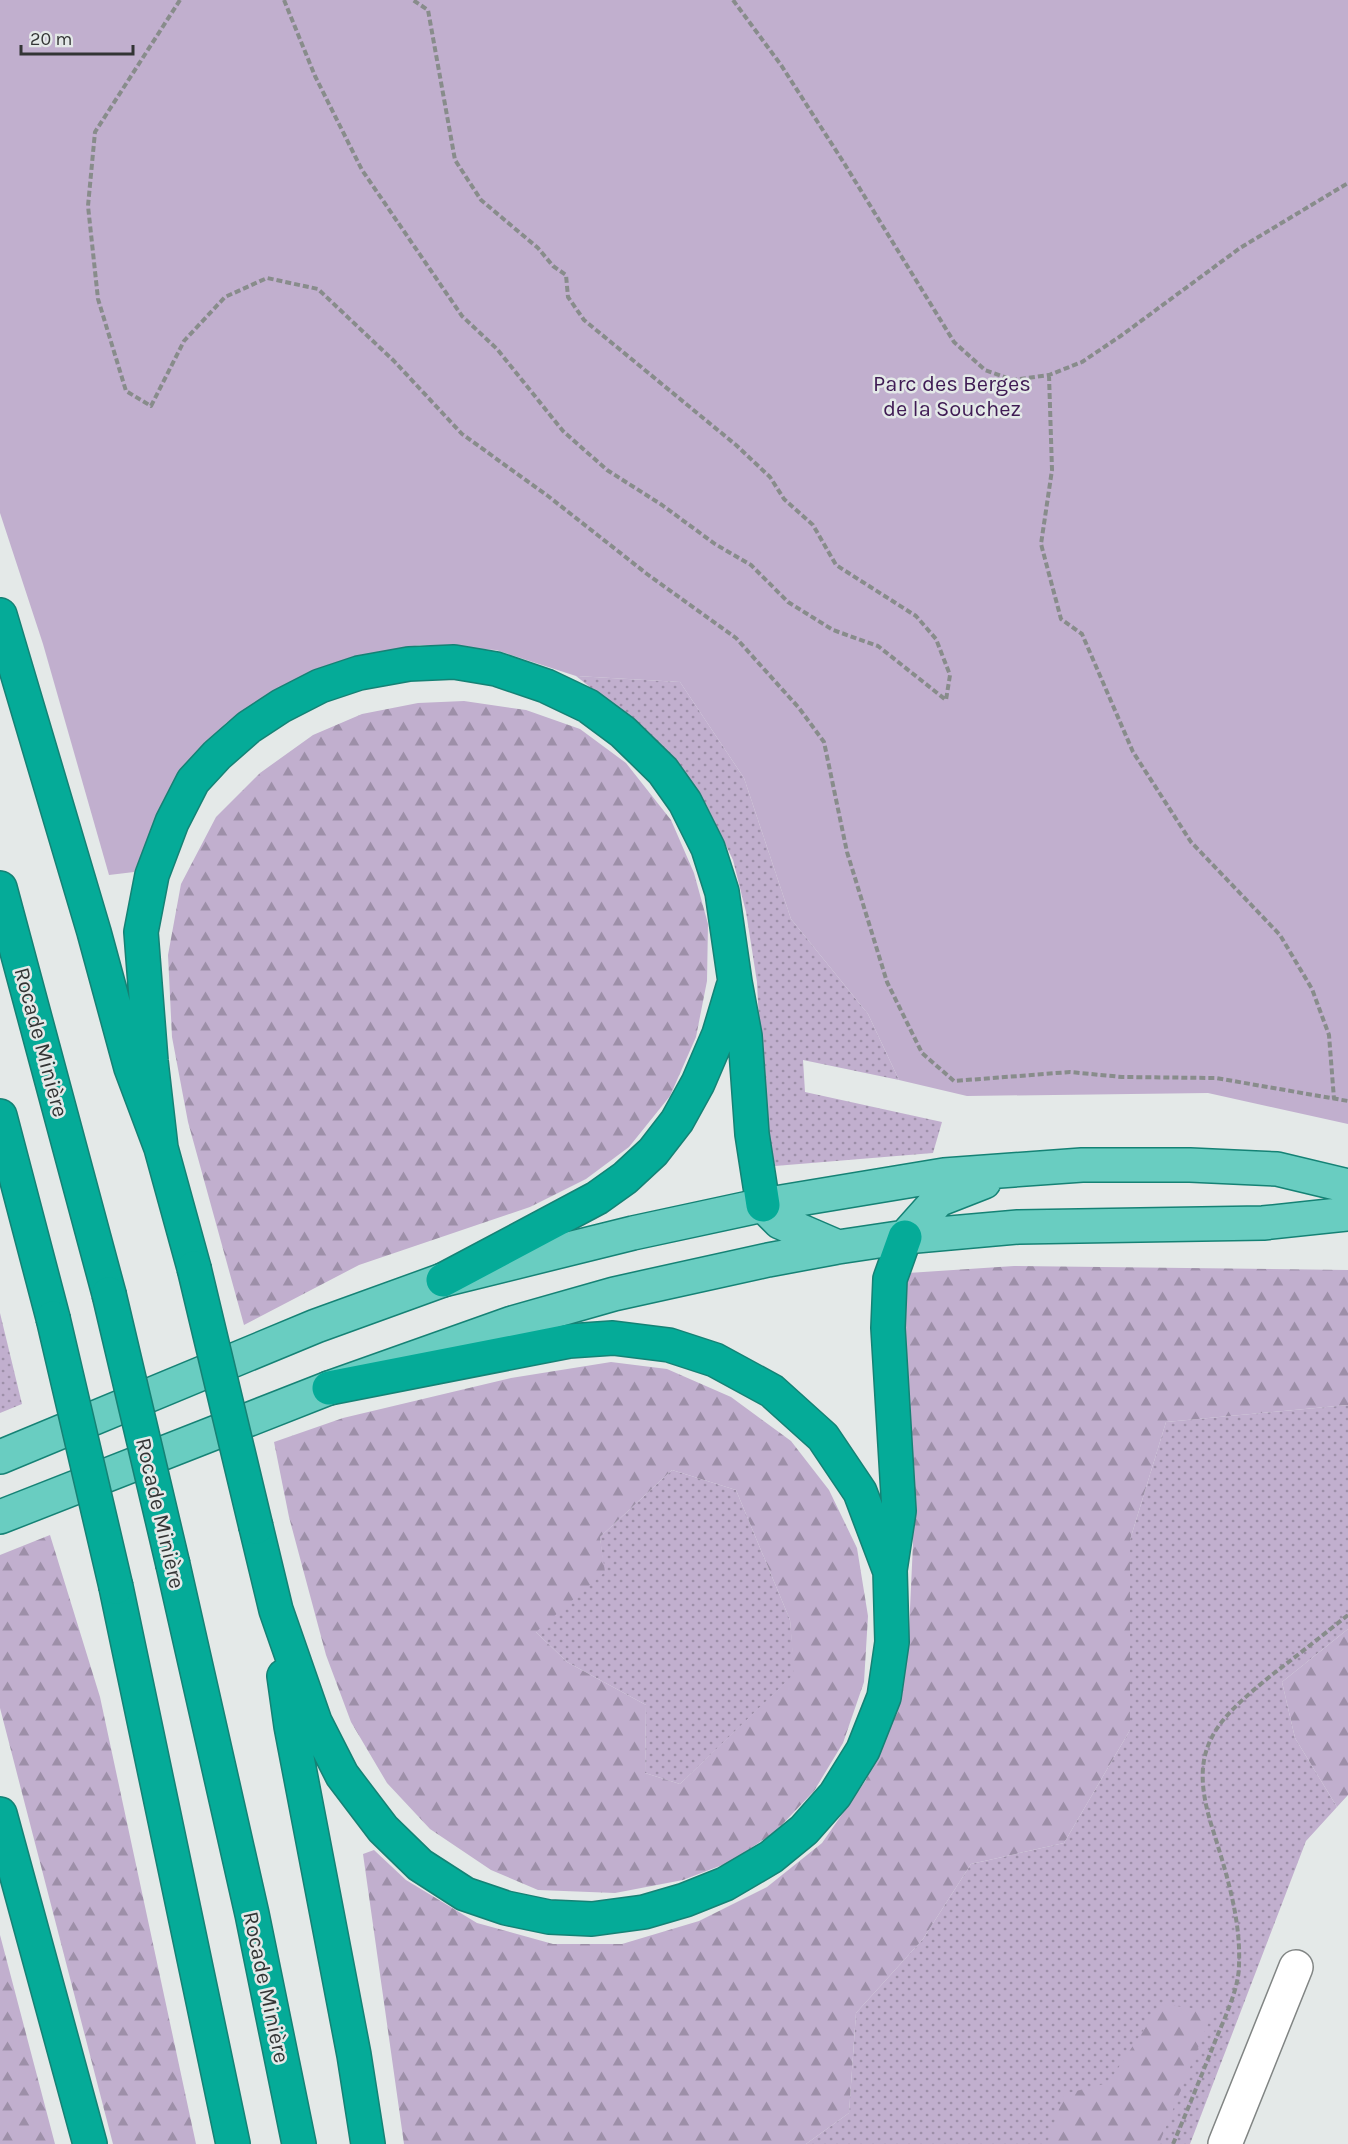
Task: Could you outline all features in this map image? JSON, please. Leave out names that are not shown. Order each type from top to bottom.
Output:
[{"type":"highway","points":[[0,615],[94,932],[131,1068],[160,1148],[194,1268],[276,1610],[315,1722],[342,1775],[383,1829],[420,1865],[465,1894],[506,1908],[549,1917],[592,1919],[644,1912],[685,1900],[725,1884],[779,1851],[804,1830],[835,1794],[863,1750],[884,1697],[892,1642],[890,1570],[899,1512],[888,1328],[890,1279],[905,1237]]},
{"type":"highway","points":[[160,1148],[141,932],[152,875],[172,822],[193,781],[217,755],[249,727],[281,706],[320,686],[359,673],[409,664],[454,662],[496,669],[546,686],[588,706],[623,732],[663,771],[685,802],[708,848],[722,892],[745,1036],[752,1134],[763,1205]]},
{"type":"highway","name":"Rocade Minière","points":[[0,888],[109,1294],[252,1914],[299,2144]]},
{"type":"highway","points":[[444,1280],[597,1198],[625,1178],[653,1152],[677,1121],[698,1083],[718,1034],[735,982]]},
{"type":"highway","points":[[0,1116],[53,1318],[116,1587],[233,2144]]},
{"type":"highway","points":[[329,1388],[568,1341],[613,1338],[669,1345],[715,1360],[772,1391],[823,1437],[860,1492],[890,1570]]},
{"type":"highway","points":[[276,1610],[291,1726],[352,2044],[368,2144]]},
{"type":"highway","points":[[0,1814],[90,2144]]},
{"type":"main road","points":[[3,1457],[316,1326],[444,1280],[633,1233],[763,1205],[944,1175],[1082,1165],[1191,1165],[1277,1169],[1348,1186]]},
{"type":"main road","points":[[905,1237],[938,1200],[1013,1170]]},
{"type":"main road","points":[[763,1205],[780,1222],[838,1247]]},
{"type":"main road","points":[[0,1517],[329,1388],[512,1323],[614,1294],[838,1247],[905,1237],[1018,1227],[1263,1223],[1348,1214]]},
{"type":"lane","points":[[1224,2144],[1296,1967]]},
{"type":"path","points":[[180,0],[95,132],[88,206],[98,299],[126,391],[151,406],[184,341],[225,297],[267,278],[318,289],[394,361],[462,434],[548,496],[647,574],[736,638],[799,708],[824,742],[847,852],[887,982],[922,1053],[954,1081],[1070,1072],[1122,1077],[1216,1078],[1348,1101]]},
{"type":"path","points":[[284,0],[315,76],[362,170],[462,316],[497,349],[563,430],[607,470],[662,505],[715,544],[751,565],[788,602],[833,630],[878,646],[946,700],[950,675],[936,639],[916,616],[836,565],[813,525],[784,499],[770,477],[736,445],[584,320],[568,297],[566,275],[553,266],[538,248],[481,200],[455,160],[428,10],[413,0]]},
{"type":"path","points":[[733,0],[793,84],[954,342],[985,370],[1013,380],[1048,375],[1082,362],[1240,248],[1348,183]]},
{"type":"path","points":[[1048,375],[1052,470],[1041,544],[1060,619],[1082,634],[1133,752],[1191,842],[1280,935],[1312,989],[1329,1035],[1334,1099]]},
{"type":"path","points":[[1173,2144],[1229,2007],[1239,1967],[1237,1920],[1226,1871],[1206,1809],[1202,1776],[1205,1753],[1215,1730],[1235,1705],[1348,1615]]},
{"type":"green space","name":"Parc des Berges de la Souchez","points":[[0,0],[1348,0],[1348,1124],[1208,1093],[967,1096],[899,1080],[868,1014],[791,919],[744,778],[680,682],[576,676],[496,650],[420,645],[348,659],[279,688],[226,723],[183,772],[158,815],[134,872],[109,875],[43,644],[0,513]]},
{"type":"green space","points":[[576,676],[680,682],[744,778],[791,919],[868,1014],[899,1080],[803,1060],[805,1092],[942,1122],[933,1153],[775,1166],[764,1123],[757,982],[746,912],[733,860],[706,804],[653,737]]},
{"type":"green space","points":[[464,701],[526,710],[580,729],[626,763],[671,820],[694,873],[708,924],[707,981],[696,1037],[670,1096],[629,1147],[586,1179],[530,1207],[359,1265],[244,1325],[188,1122],[172,1037],[168,955],[181,884],[216,817],[260,773],[313,735],[362,714],[418,703]]},
{"type":"green space","points":[[1014,1266],[1348,1270],[1348,1405],[1166,1422],[1130,1540],[1130,1730],[1064,1843],[971,1864],[923,1939],[856,2013],[849,2113],[806,2144],[404,2144],[363,1854],[374,1850],[406,1880],[477,1923],[553,1944],[622,1944],[699,1921],[767,1887],[822,1843],[866,1780],[894,1707],[909,1631],[913,1543],[899,1318],[908,1273]]},
{"type":"green space","points":[[0,1313],[22,1404],[0,1413]]},
{"type":"green space","points":[[611,1362],[667,1369],[731,1397],[791,1441],[829,1490],[857,1548],[868,1616],[864,1682],[843,1743],[814,1791],[775,1832],[730,1862],[683,1880],[615,1893],[538,1890],[491,1870],[430,1829],[387,1783],[351,1722],[326,1655],[289,1517],[274,1442],[343,1418],[511,1378]],"holes":[[[672,1470],[736,1490],[790,1620],[794,1674],[680,1784],[645,1773],[646,1705],[567,1662],[536,1632],[605,1572],[600,1537]]]},
{"type":"green space","points":[[1348,1405],[1348,1629],[1282,1682],[1295,1738],[1337,1807],[1306,1841],[1190,2144],[806,2144],[849,2113],[856,2013],[923,1939],[971,1864],[1064,1843],[1130,1730],[1130,1540],[1166,1422]]},
{"type":"green space","points":[[672,1470],[736,1490],[790,1620],[795,1674],[680,1784],[645,1773],[646,1705],[567,1662],[535,1631],[604,1572],[600,1537]]},
{"type":"green space","points":[[50,1535],[100,1697],[196,2144],[113,2144],[0,1708],[0,1555]]},
{"type":"green space","points":[[1348,1629],[1348,1795],[1337,1807],[1295,1738],[1282,1682]]},
{"type":"green space","points":[[0,1935],[55,2144],[0,2144]]},
{"type":"green space","points":[[1161,2004],[1213,2011],[1159,2144],[1047,2144],[1064,2094],[1108,2083]]}]
